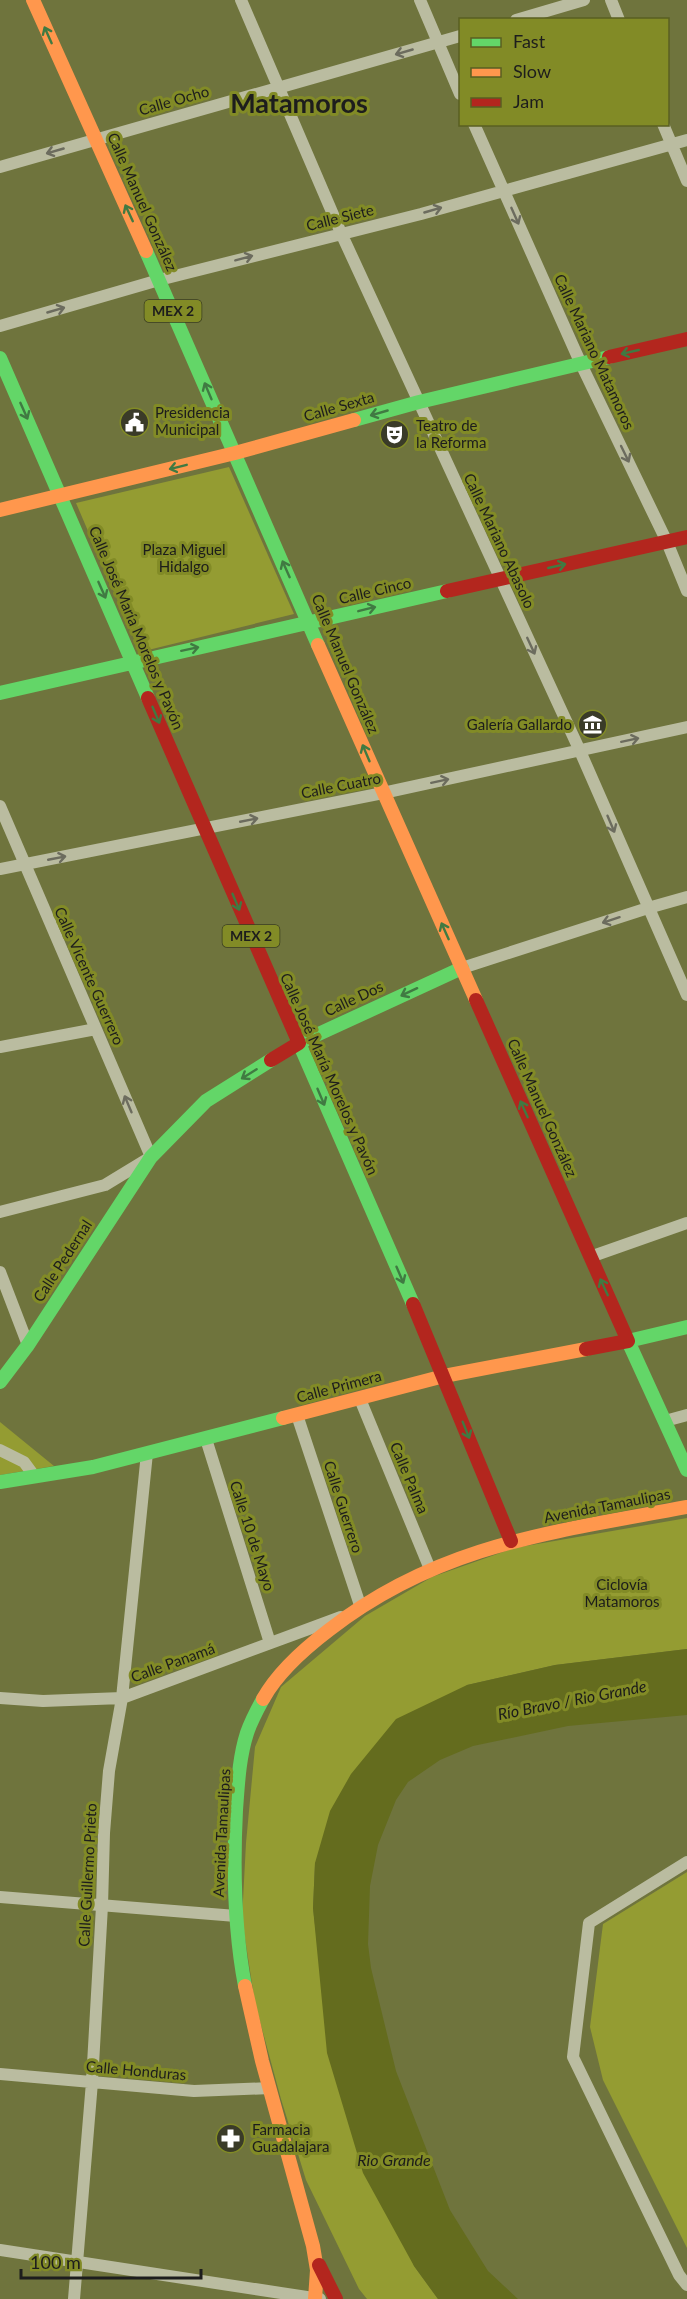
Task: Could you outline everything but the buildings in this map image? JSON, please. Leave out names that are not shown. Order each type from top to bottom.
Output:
[{"type":"main road","name":"Calle Manuel González","points":[[33,0],[310,623],[382,793],[687,1470]]},
{"type":"main road","name":"Calle Sexta","points":[[0,510],[235,453],[419,402],[687,339]]},
{"type":"main road","name":"Calle José María Morelos y Pavón","points":[[0,358],[444,1376],[511,1540]]},
{"type":"main road","name":"Calle Cinco","points":[[0,693],[687,537]]},
{"type":"main road","name":"Calle Dos","points":[[151,1157],[206,1101],[298,1042],[462,968]]},
{"type":"main road","name":"Calle Pedernal","points":[[0,1382],[28,1345],[151,1157]]},
{"type":"main road","name":"Calle Primera","points":[[0,1482],[93,1467],[444,1376],[628,1341],[687,1327]]},
{"type":"main road","name":"Avenida Tamaulipas","points":[[317,2299],[317,2270],[314,2253],[247,1998],[236,1916],[237,1792],[244,1744],[251,1720],[272,1684],[325,1633],[355,1611],[430,1569],[511,1540],[687,1507]]},
{"type":"main road","points":[[314,2253],[336,2299]]},
{"type":"street","name":"Calle Mariano Abasolo","points":[[241,0],[341,233],[580,751],[687,995]]},
{"type":"street","points":[[420,0],[459,92]]},
{"type":"street","points":[[523,18],[584,0]]},
{"type":"street","points":[[611,0],[618,18]]},
{"type":"street","name":"Calle Ocho","points":[[0,167],[459,36]]},
{"type":"street","name":"Calle Mariano Matamoros","points":[[475,126],[581,364],[667,542],[687,591]]},
{"type":"street","points":[[664,126],[687,181]]},
{"type":"street","name":"Calle Siete","points":[[0,326],[159,280],[421,214],[687,140]]},
{"type":"street","name":"Calle Cuatro","points":[[0,869],[382,793],[687,728]]},
{"type":"street","name":"Calle Vicente Guerrero","points":[[0,806],[151,1157]]},
{"type":"street","name":"Calle Dos","points":[[462,968],[687,897]]},
{"type":"street","points":[[0,1047],[96,1029]]},
{"type":"street","name":"Calle Dos","points":[[0,1212],[105,1185],[151,1157]]},
{"type":"street","points":[[590,1257],[687,1223]]},
{"type":"street","points":[[0,1272],[28,1345]]},
{"type":"street","name":"Calle Palma","points":[[360,1399],[430,1569]]},
{"type":"street","name":"Calle Guerrero","points":[[297,1415],[355,1611]]},
{"type":"street","points":[[665,1421],[687,1415]]},
{"type":"street","name":"Calle 10 de Mayo","points":[[206,1439],[270,1643]]},
{"type":"street","points":[[0,1450],[24,1462],[35,1477]]},
{"type":"street","name":"Calle Guillermo Prieto","points":[[74,2299],[92,2082],[109,1771],[122,1698],[147,1453]]},
{"type":"street","name":"Calle Panamá","points":[[0,1698],[43,1701],[122,1698],[355,1611]]},
{"type":"street","points":[[687,1862],[589,1923],[573,2056],[679,2275],[687,2285]]},
{"type":"street","points":[[0,1897],[236,1916]]},
{"type":"street","name":"Calle Honduras","points":[[0,2073],[208,2092],[270,2088]]},
{"type":"street","points":[[0,2250],[317,2299]]},
{"type":"green space","name":"Plaza Miguel Hidalgo","points":[[229,467],[294,614],[140,652],[76,503]]},
{"type":"green space","points":[[0,1422],[54,1466],[0,1475]]},
{"type":"green space","name":"Ciclovía Matamoros","points":[[687,1518],[687,1649],[555,1665],[467,1685],[315,1863],[313,1908],[320,1968],[414,2266],[438,2299],[367,2299],[359,2289],[306,2180],[255,2003],[242,1919],[255,1747],[281,1687],[365,1616],[432,1577],[514,1548]]},
{"type":"green space","points":[[687,1872],[687,2248],[603,2080],[590,2027],[603,1924]]},
{"type":"water","name":"Rio Grande","points":[[687,1649],[687,1715],[568,1726],[473,1746],[440,1760],[408,1782],[396,1800],[378,1845],[370,1886],[368,1944],[371,1968],[396,2071],[450,2210],[488,2271],[518,2299],[438,2299],[414,2266],[363,2173],[327,2053],[313,1908],[315,1863],[330,1811],[351,1774],[396,1719],[467,1685],[555,1665]]},
{"type":"traffic: fast","points":[[146,251],[318,645]]},
{"type":"traffic: fast","points":[[354,420],[419,402],[609,357]]},
{"type":"traffic: fast","points":[[0,358],[148,698]]},
{"type":"traffic: fast","points":[[0,693],[447,591]]},
{"type":"traffic: fast","points":[[413,1304],[299,1043],[462,968]]},
{"type":"traffic: fast","points":[[0,1382],[28,1345],[151,1157],[206,1101],[271,1060]]},
{"type":"traffic: fast","points":[[687,1327],[628,1341],[687,1470]]},
{"type":"traffic: fast","points":[[0,1482],[93,1467],[283,1418]]},
{"type":"traffic: fast","points":[[245,1986],[235,1898],[236,1810],[244,1742],[263,1699]]},
{"type":"traffic: slow","points":[[33,0],[146,251]]},
{"type":"traffic: slow","points":[[0,510],[235,453],[354,420]]},
{"type":"traffic: slow","points":[[318,645],[476,1000]]},
{"type":"traffic: slow","points":[[283,1418],[444,1376],[586,1349]]},
{"type":"traffic: slow","points":[[263,1699],[284,1670],[320,1637],[371,1601],[413,1578],[456,1560],[545,1534],[687,1507]]},
{"type":"traffic: slow","points":[[245,1986],[262,2061],[313,2246],[317,2270],[315,2299]]},
{"type":"traffic: jam","points":[[609,357],[687,339]]},
{"type":"traffic: jam","points":[[447,591],[687,537]]},
{"type":"traffic: jam","points":[[148,698],[299,1043],[271,1060]]},
{"type":"traffic: jam","points":[[476,1000],[628,1341],[586,1349]]},
{"type":"traffic: jam","points":[[413,1304],[511,1541]]},
{"type":"traffic: jam","points":[[319,2265],[336,2299]]},
{"type":"place","name":"Presidencia Municipal","points":[[134,422]]},
{"type":"place","name":"Teatro de la Reforma","points":[[395,435]]},
{"type":"place","name":"Galería Gallardo","points":[[593,725]]},
{"type":"place","name":"Farmacia Guadalajara","points":[[231,2139]]},
{"type":"district","name":"Matamoros","points":[[299,104]]},
{"type":"water label","name":"Río Bravo / Rio Grande","points":[[572,1700]]}]
